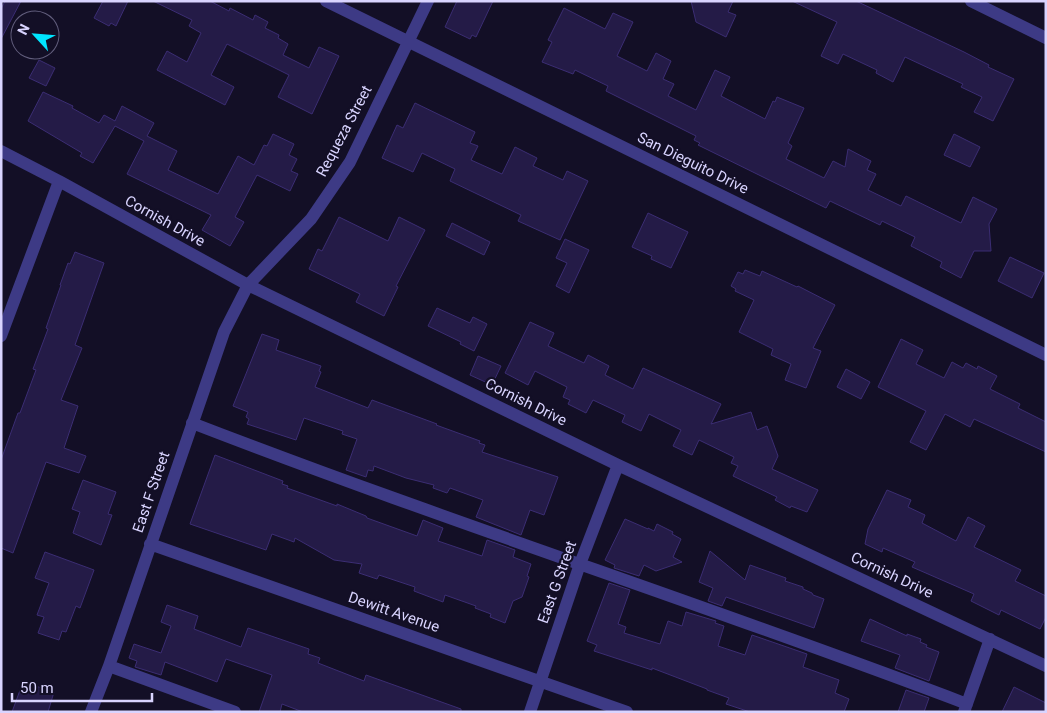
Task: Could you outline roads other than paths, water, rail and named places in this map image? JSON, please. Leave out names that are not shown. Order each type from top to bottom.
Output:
[{"type":"street","name":"San Dieguito Drive","points":[[326,1],[1046,355]]},
{"type":"street","name":"Requeza Street","points":[[248,285],[311,219],[350,162],[428,1]]},
{"type":"street","points":[[971,1],[1046,38]]},
{"type":"street","name":"Cornish Drive","points":[[1,151],[59,180],[248,285],[618,465],[1046,666]]},
{"type":"street","points":[[1,336],[59,180]]},
{"type":"street","name":"East F Street","points":[[91,712],[109,666],[224,332],[248,285]]},
{"type":"street","points":[[192,423],[304,467],[824,649],[966,708],[990,639]]},
{"type":"street","name":"East G Street","points":[[530,712],[580,564],[618,465]]},
{"type":"street","name":"Dewitt Avenue","points":[[150,544],[627,712]]},
{"type":"street","points":[[109,666],[235,712]]}]
